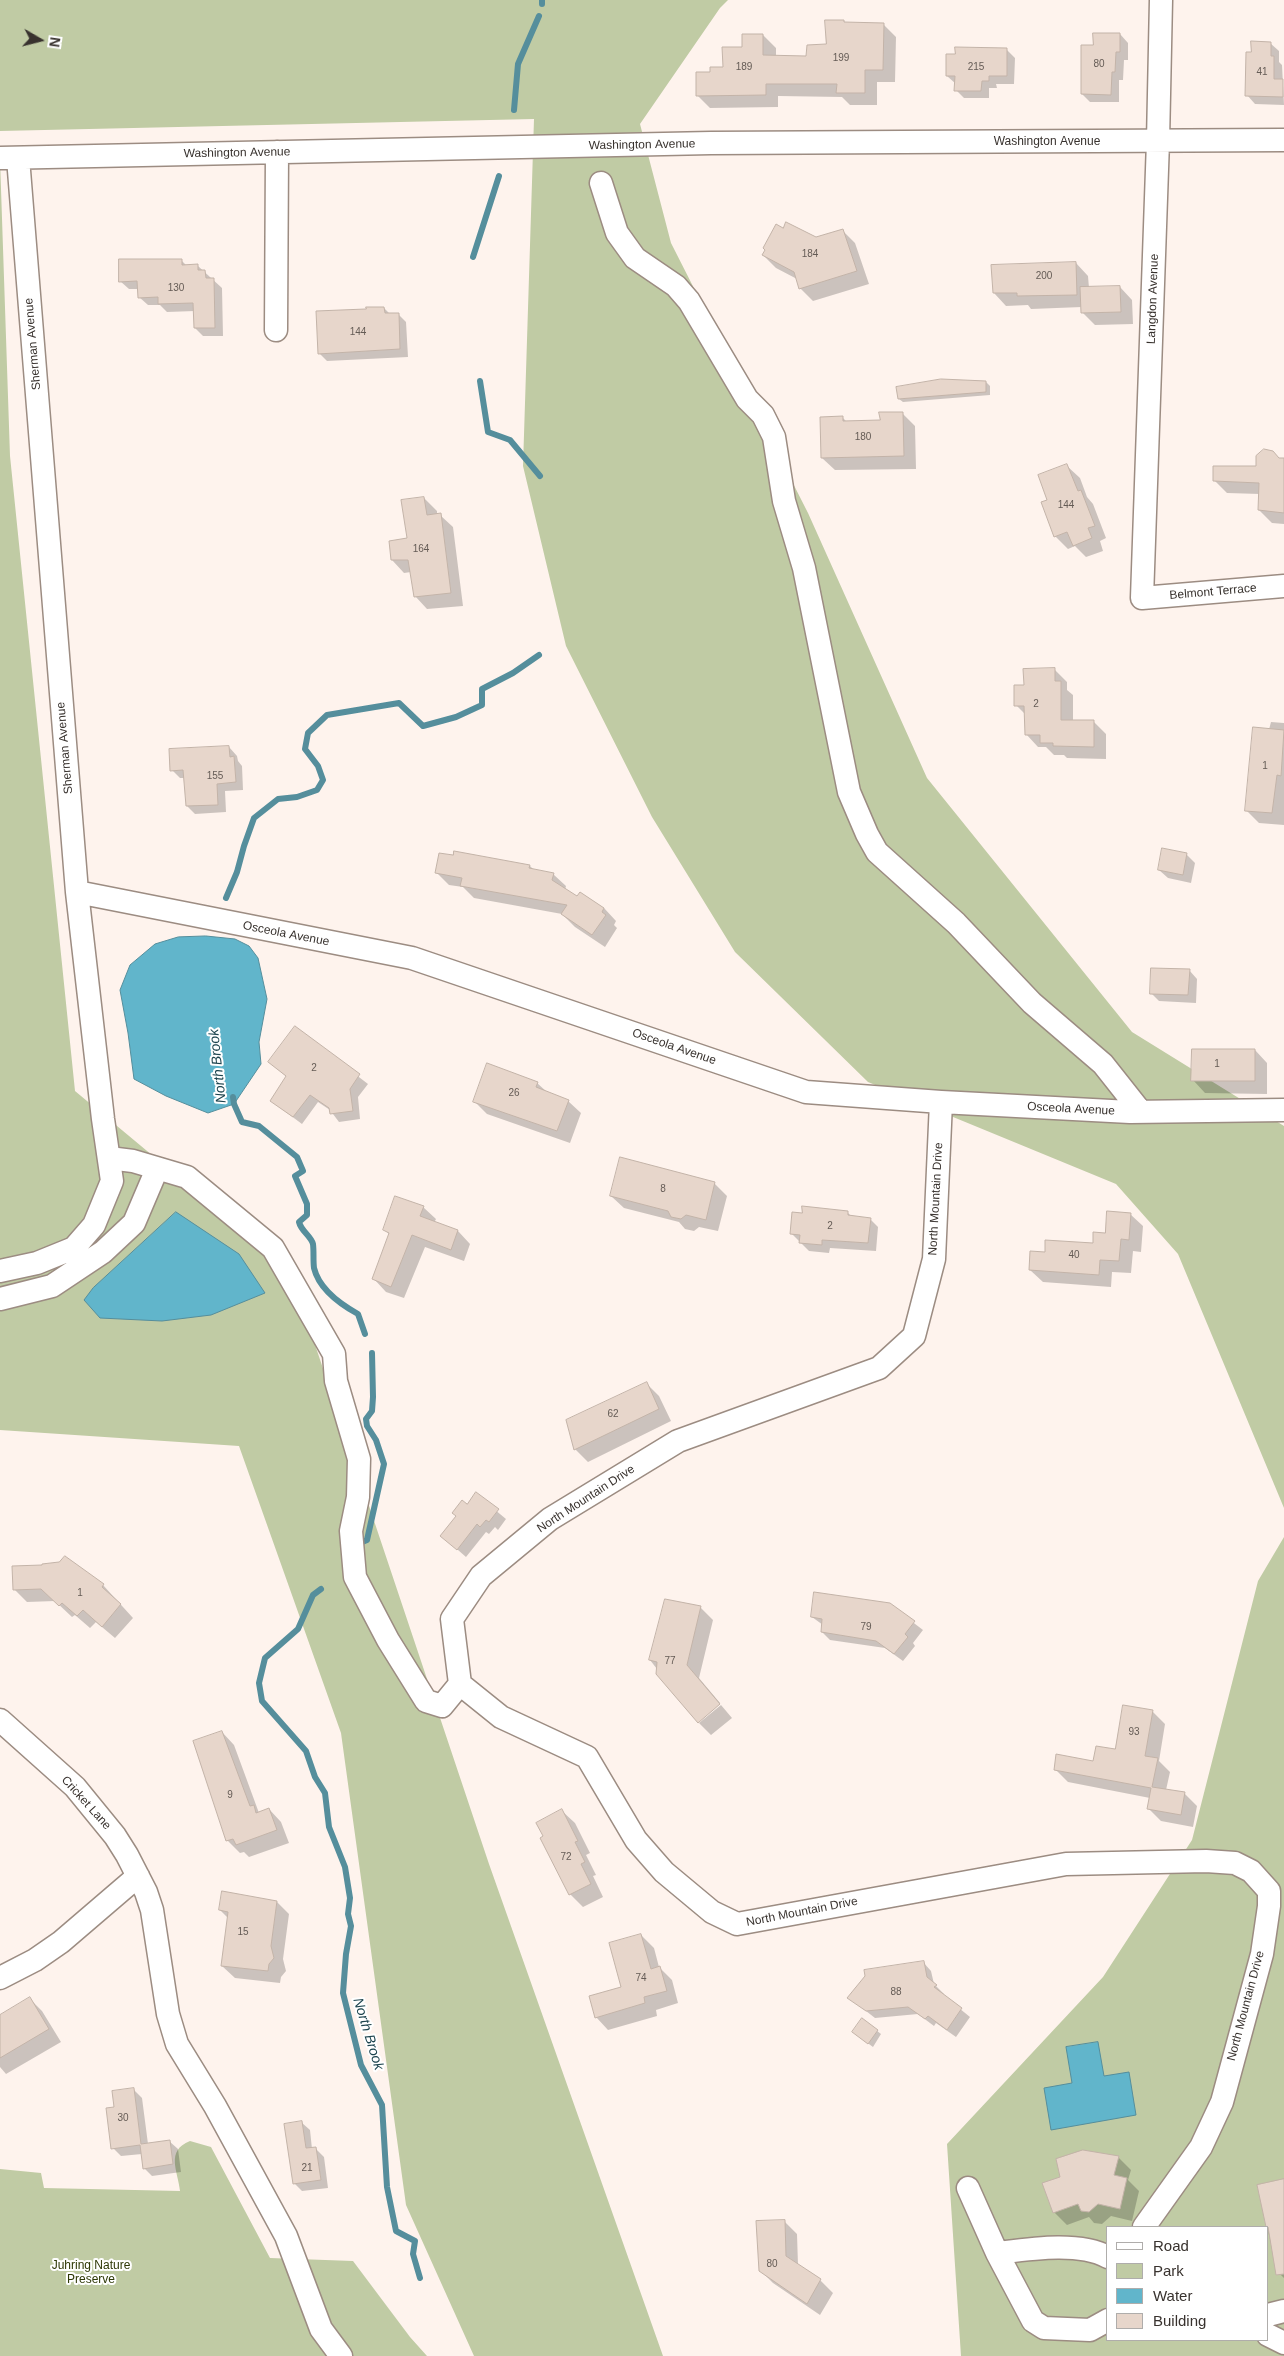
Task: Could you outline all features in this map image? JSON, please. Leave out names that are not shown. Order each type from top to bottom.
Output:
[{"type":"street","name":"Langdon Avenue","points":[[1142,598],[1161,0]]},
{"type":"street","name":"Washington Avenue","points":[[9,158],[721,143],[1284,140]]},
{"type":"street","points":[[276,330],[277,152]]},
{"type":"street","name":"Sherman Avenue","points":[[0,1271],[37,1263],[74,1248],[94,1225],[112,1181],[77,892],[9,158]]},
{"type":"street","points":[[601,183],[617,233],[635,258],[676,286],[689,301],[747,399],[763,415],[774,437],[784,501],[804,568],[849,792],[867,834],[878,852],[956,924],[1032,1003],[1104,1064],[1141,1112]]},
{"type":"street","name":"Belmont Terrace","points":[[1142,598],[1284,586]]},
{"type":"street","name":"Osceola Avenue","points":[[77,892],[412,958],[806,1092],[941,1102],[1141,1112],[1284,1110]]},
{"type":"street","name":"North Mountain Drive","points":[[941,1102],[934,1259],[914,1336],[879,1368],[678,1441],[550,1519],[481,1576],[452,1619],[460,1684],[501,1716],[587,1757],[636,1840],[664,1872],[712,1912],[737,1924],[1066,1864],[1206,1861],[1235,1863],[1251,1871],[1276,1897],[1269,1906],[1262,1954],[1222,2102],[1201,2147],[1145,2226]]},
{"type":"street","points":[[109,1158],[133,1161],[187,1178],[273,1248],[334,1354],[336,1381],[359,1459],[358,1497],[351,1531],[354,1577],[388,1640],[426,1701],[442,1706],[460,1684]]},
{"type":"street","points":[[0,1299],[52,1286],[103,1252],[134,1223],[157,1168]]},
{"type":"street","name":"Cricket Lane","points":[[0,1720],[75,1787],[115,1836],[138,1876],[152,1910],[168,2014],[177,2044],[216,2106],[286,2236],[321,2329],[341,2356]]},
{"type":"street","points":[[0,1978],[35,1960],[61,1942],[138,1876]]},
{"type":"street","points":[[968,2188],[997,2252],[1033,2321],[1044,2328],[1090,2330],[1106,2321]]},
{"type":"street","points":[[997,2252],[1036,2248],[1096,2250],[1106,2256]]},
{"type":"street","points":[[1269,2316],[1284,2311]]},
{"type":"street","points":[[1269,2336],[1284,2343]]},
{"type":"green space","points":[[0,0],[728,0],[720,8],[640,124],[671,243],[808,513],[927,778],[1132,1032],[1284,1126],[1284,1508],[1178,1254],[1116,1184],[868,1082],[735,952],[652,817],[566,646],[523,466],[534,119],[0,131]]},
{"type":"green space","points":[[0,159],[10,456],[75,1091],[290,1270],[489,1864],[663,2356],[474,2356],[406,2205],[341,1733],[239,1446],[0,1430]]},
{"type":"green space","points":[[1284,1537],[1284,2356],[961,2356],[947,2144],[1103,1977],[1192,1840],[1258,1581]]},
{"type":"green space","name":"Juhring Nature Preserve","points":[[190,2141],[211,2147],[270,2258],[353,2261],[410,2337],[427,2356],[0,2356],[0,2169],[41,2173],[44,2188],[180,2191],[175,2156],[182,2145]]},
{"type":"water","points":[[206,936],[235,939],[249,946],[258,958],[267,999],[259,1042],[261,1064],[234,1104],[208,1113],[166,1096],[134,1079],[120,990],[130,965],[155,944],[178,937]]},
{"type":"water","points":[[176,1212],[239,1254],[265,1293],[211,1315],[162,1321],[100,1318],[84,1300],[93,1288]]},
{"type":"water","points":[[1098,2042],[1104,2076],[1129,2072],[1136,2115],[1051,2130],[1044,2088],[1072,2083],[1066,2047]]},
{"type":"building","points":[[825,20],[884,23],[883,70],[865,70],[865,93],[836,93],[837,84],[766,84],[766,95],[696,96],[696,72],[710,72],[710,67],[723,67],[722,47],[742,47],[742,34],[763,34],[763,55],[806,56],[807,45],[826,44]]},
{"type":"building","points":[[1093,33],[1120,33],[1120,52],[1116,52],[1115,72],[1112,72],[1111,95],[1081,94],[1081,45],[1093,45]]},
{"type":"building","points":[[1251,41],[1271,42],[1271,56],[1274,56],[1274,79],[1283,79],[1283,97],[1245,96],[1246,52],[1251,52]]},
{"type":"building","points":[[955,47],[1007,48],[1007,76],[989,76],[989,81],[982,81],[981,91],[954,91],[955,76],[946,76],[946,54],[955,54]]},
{"type":"building","points":[[786,222],[816,237],[843,229],[857,271],[799,289],[794,272],[762,255],[765,250],[763,248],[776,224],[783,228]]},
{"type":"building","points":[[119,259],[182,259],[182,265],[198,264],[198,270],[205,270],[206,278],[214,278],[215,328],[194,328],[193,303],[158,304],[158,297],[138,298],[137,281],[119,282]]},
{"type":"building","points":[[1076,262],[1077,295],[1017,296],[1017,293],[993,293],[991,265]]},
{"type":"building","points":[[1120,286],[1121,312],[1081,313],[1080,287]]},
{"type":"building","points":[[366,307],[384,307],[385,313],[399,313],[400,349],[318,354],[316,311],[366,309]]},
{"type":"building","points":[[941,379],[986,381],[986,392],[898,399],[896,387]]},
{"type":"building","points":[[879,412],[903,412],[904,456],[821,458],[820,417],[843,416],[843,421],[880,420]]},
{"type":"building","points":[[1264,449],[1273,451],[1279,458],[1284,458],[1284,513],[1258,510],[1259,483],[1213,481],[1213,466],[1256,466],[1256,456]]},
{"type":"building","points":[[1067,464],[1078,491],[1081,490],[1095,526],[1088,528],[1092,538],[1073,546],[1067,532],[1054,537],[1041,502],[1047,500],[1038,475]]},
{"type":"building","points":[[424,497],[427,515],[441,513],[451,593],[414,597],[408,560],[391,560],[389,541],[407,538],[401,500]]},
{"type":"building","points":[[1055,668],[1055,681],[1061,681],[1061,720],[1094,720],[1094,747],[1053,746],[1053,743],[1040,743],[1040,735],[1025,735],[1024,706],[1014,706],[1014,685],[1024,685],[1023,669]]},
{"type":"building","points":[[1253,727],[1284,730],[1281,776],[1277,775],[1272,813],[1245,811]]},
{"type":"building","points":[[229,746],[230,757],[234,756],[236,782],[217,784],[218,805],[186,806],[183,770],[170,771],[169,749]]},
{"type":"building","points":[[1162,848],[1187,853],[1183,875],[1158,870]]},
{"type":"building","points":[[454,851],[530,865],[529,868],[554,873],[552,880],[577,896],[580,892],[604,908],[602,912],[606,915],[592,935],[561,914],[567,905],[460,886],[462,878],[435,873],[439,853],[453,855]]},
{"type":"building","points":[[1151,968],[1190,969],[1188,995],[1150,994]]},
{"type":"building","points":[[295,1026],[360,1074],[350,1089],[353,1111],[330,1114],[329,1108],[310,1095],[293,1117],[270,1101],[286,1076],[268,1062]]},
{"type":"building","points":[[1192,1049],[1255,1049],[1255,1081],[1191,1081]]},
{"type":"building","points":[[487,1063],[538,1082],[536,1087],[569,1100],[557,1131],[473,1102]]},
{"type":"building","points":[[620,1157],[715,1182],[706,1220],[686,1215],[681,1219],[671,1217],[668,1211],[610,1196]]},
{"type":"building","points":[[395,1196],[424,1206],[420,1216],[458,1230],[451,1250],[412,1235],[391,1287],[372,1279],[389,1233],[383,1230]]},
{"type":"building","points":[[802,1206],[848,1211],[848,1215],[871,1218],[868,1243],[822,1240],[822,1245],[799,1243],[800,1235],[790,1234],[792,1212],[802,1213]]},
{"type":"building","points":[[1107,1211],[1131,1213],[1129,1240],[1121,1239],[1119,1261],[1100,1260],[1099,1275],[1029,1270],[1030,1251],[1045,1252],[1045,1240],[1093,1243],[1093,1232],[1105,1233]]},
{"type":"building","points":[[647,1382],[659,1409],[574,1450],[566,1420]]},
{"type":"building","points":[[476,1492],[499,1509],[489,1522],[486,1520],[480,1527],[477,1524],[457,1550],[440,1536],[456,1516],[452,1513],[462,1500],[467,1504]]},
{"type":"building","points":[[65,1556],[104,1584],[102,1587],[121,1604],[102,1627],[83,1610],[77,1616],[62,1603],[59,1606],[41,1589],[13,1590],[12,1566],[42,1565],[59,1562]]},
{"type":"building","points":[[814,1592],[890,1603],[915,1621],[905,1634],[908,1637],[894,1654],[876,1641],[821,1632],[822,1619],[811,1617]]},
{"type":"building","points":[[665,1599],[701,1606],[687,1665],[720,1704],[698,1723],[656,1674],[657,1662],[649,1660]]},
{"type":"building","points":[[1123,1705],[1153,1710],[1145,1756],[1158,1758],[1152,1787],[1185,1792],[1181,1815],[1147,1809],[1151,1788],[1054,1770],[1056,1754],[1093,1761],[1096,1746],[1115,1749]]},
{"type":"building","points":[[222,1731],[250,1806],[254,1805],[256,1813],[269,1808],[277,1830],[236,1845],[233,1839],[226,1841],[193,1741]]},
{"type":"building","points":[[562,1809],[578,1841],[575,1842],[585,1862],[581,1864],[591,1884],[569,1895],[540,1838],[543,1836],[536,1823]]},
{"type":"building","points":[[222,1891],[277,1901],[271,1946],[274,1958],[269,1964],[268,1971],[221,1966],[228,1912],[219,1910]]},
{"type":"building","points":[[641,1934],[651,1969],[660,1966],[667,1991],[644,1997],[645,2003],[595,2018],[589,1996],[621,1987],[609,1943]]},
{"type":"building","points":[[924,1961],[927,1977],[937,1985],[934,1987],[962,2008],[947,2030],[928,2016],[925,2019],[908,2007],[866,2011],[847,1998],[865,1976],[864,1970]]},
{"type":"building","points":[[30,1997],[49,2029],[0,2058],[0,2015]]},
{"type":"building","points":[[862,2018],[878,2030],[868,2044],[852,2032]]},
{"type":"building","points":[[134,2088],[141,2144],[170,2140],[173,2164],[143,2169],[140,2145],[111,2149],[106,2108],[114,2107],[112,2091]]},
{"type":"building","points":[[302,2121],[306,2148],[316,2147],[321,2180],[293,2184],[284,2124]]},
{"type":"building","points":[[1083,2150],[1119,2156],[1114,2175],[1127,2178],[1120,2209],[1098,2204],[1089,2212],[1081,2211],[1078,2204],[1053,2213],[1042,2183],[1060,2177],[1056,2159]]},
{"type":"building","points":[[1284,2179],[1284,2274],[1276,2275],[1269,2226],[1266,2226],[1257,2185]]},
{"type":"building","points":[[785,2220],[786,2256],[821,2279],[807,2304],[759,2271],[756,2221]]},
{"type":"waterway","name":"North Brook","points":[[514,110],[518,64],[539,16]]},
{"type":"waterway","name":"North Brook","points":[[473,257],[499,176]]},
{"type":"waterway","name":"North Brook","points":[[480,381],[488,432],[510,440],[540,476]]},
{"type":"waterway","name":"North Brook","points":[[226,898],[237,872],[254,818],[278,799],[297,797],[317,790],[323,780],[318,766],[305,749],[308,733],[327,715],[399,703],[423,726],[456,717],[482,705],[482,689],[513,673],[539,655]]},
{"type":"waterway","name":"North Brook","points":[[233,1097],[242,1122],[259,1126],[297,1157],[303,1171],[295,1176],[307,1204],[307,1215],[299,1222],[313,1244],[314,1268],[317,1276],[320,1283],[331,1295],[344,1306],[358,1314],[365,1334]]},
{"type":"waterway","name":"North Brook","points":[[360,1546],[360,1543],[367,1540],[384,1464],[376,1440],[367,1426],[366,1419],[372,1411],[372,1353]]},
{"type":"waterway","name":"North Brook","points":[[321,1589],[313,1595],[298,1629],[265,1658],[259,1683],[262,1701],[306,1751],[315,1777],[325,1793],[329,1827],[345,1867],[350,1898],[348,1914],[351,1926],[346,1954],[343,1993],[361,2065],[382,2105],[387,2187],[396,2231],[415,2241],[413,2254],[420,2278]]}]
